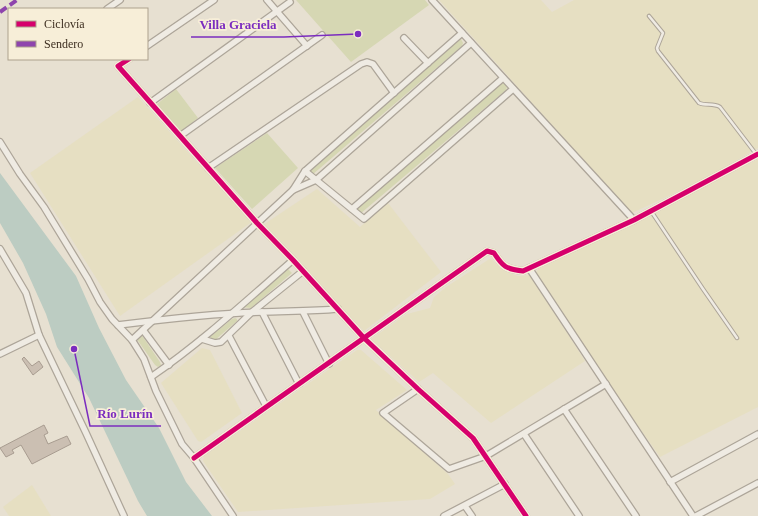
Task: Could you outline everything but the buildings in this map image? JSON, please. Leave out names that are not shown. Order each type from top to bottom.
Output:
[{"type":"street","points":[[108,8],[120,0]]},
{"type":"street","points":[[148,45],[214,0]]},
{"type":"street","points":[[267,0],[307,46]]},
{"type":"street","points":[[432,0],[634,220]]},
{"type":"street","points":[[150,103],[290,2]]},
{"type":"street","points":[[132,340],[293,190],[305,171],[462,33]]},
{"type":"street","points":[[180,136],[322,35]]},
{"type":"street","points":[[404,38],[428,63]]},
{"type":"street","points":[[293,190],[316,180],[471,43]]},
{"type":"street","points":[[127,60],[118,66],[257,223],[364,338],[473,438],[526,516]]},
{"type":"street","points":[[208,168],[361,64],[367,62],[372,64],[394,93]]},
{"type":"street","points":[[352,209],[503,78]]},
{"type":"street","points":[[305,171],[364,218],[513,89]]},
{"type":"street","points":[[0,142],[20,174],[44,207],[88,279],[100,302],[132,340],[144,359],[156,392],[182,444],[194,458],[233,516]]},
{"type":"street","points":[[194,458],[487,252],[494,253],[504,267],[523,271],[634,220],[757,154]]},
{"type":"street","points":[[0,249],[26,293],[39,335],[124,516]]},
{"type":"street","points":[[151,377],[202,339],[293,260]]},
{"type":"street","points":[[529,268],[670,482],[695,516],[758,483]]},
{"type":"street","points":[[202,339],[218,344],[229,336],[252,312],[303,271]]},
{"type":"street","points":[[118,325],[252,312],[303,312],[338,309]]},
{"type":"street","points":[[262,312],[299,384]]},
{"type":"street","points":[[303,312],[329,364]]},
{"type":"street","points":[[143,330],[169,365]]},
{"type":"street","points":[[0,354],[39,335]]},
{"type":"street","points":[[229,336],[266,406]]},
{"type":"street","points":[[418,389],[383,413],[449,469],[486,456],[606,384]]},
{"type":"street","points":[[564,409],[636,516]]},
{"type":"street","points":[[524,434],[579,516]]},
{"type":"street","points":[[670,482],[758,434]]},
{"type":"street","points":[[444,516],[505,484]]},
{"type":"street","points":[[465,506],[472,516]]},
{"type":"lane","points":[[649,16],[663,33],[657,48],[658,51],[699,103],[716,104],[720,107],[757,154]]},
{"type":"lane","points":[[651,211],[737,338]]},
{"type":"shaded area","points":[[439,0],[541,0],[552,12],[574,0],[758,0],[758,148],[703,180],[632,213]]},
{"type":"shaded area","points":[[138,97],[253,221],[120,316],[30,173]]},
{"type":"shaded area","points":[[758,159],[758,407],[660,457],[608,383],[536,273],[538,269]]},
{"type":"shaded area","points":[[0,173],[76,276],[99,328],[126,380],[159,428],[186,482],[212,516],[147,516],[138,501],[89,398],[57,347],[46,314],[23,263],[0,223]]},
{"type":"shaded area","points":[[317,189],[360,227],[388,203],[441,272],[364,331],[263,225]]},
{"type":"shaded area","points":[[491,258],[505,271],[518,276],[530,275],[585,361],[491,423],[433,373],[419,382],[371,339],[407,314],[430,308],[434,297],[446,287]]},
{"type":"shaded area","points":[[202,348],[210,350],[242,413],[201,442],[198,441],[161,383]]},
{"type":"shaded area","points":[[357,350],[361,350],[407,390],[376,410],[448,474],[455,484],[430,499],[238,512],[203,461],[204,456]]},
{"type":"shaded area","points":[[32,485],[51,516],[9,516],[3,507]]},
{"type":"green space","points":[[296,0],[425,0],[429,5],[351,62]]},
{"type":"green space","points":[[461,39],[463,43],[462,46],[312,175],[310,175],[308,170],[457,40]]},
{"type":"green space","points":[[505,83],[507,87],[506,90],[360,214],[355,210],[501,84]]},
{"type":"green space","points":[[176,89],[198,118],[179,133],[157,104]]},
{"type":"green space","points":[[267,133],[298,168],[252,209],[215,168]]},
{"type":"green space","points":[[287,268],[292,273],[251,308],[241,307]]},
{"type":"green space","points":[[235,318],[237,321],[214,341],[210,337],[232,319]]},
{"type":"green space","points":[[141,334],[160,362],[161,365],[158,367],[136,338]]},
{"type":"marked path","points":[[0,12],[17,0]]},
{"type":"cycle path","points":[[127,60],[118,66],[257,223],[364,338],[473,438],[526,516]]},
{"type":"cycle path","points":[[194,458],[487,251],[494,253],[500,261],[509,268],[523,271],[634,220],[758,154]]},
{"type":"place","name":"Villa Graciela","points":[[358,34]]},
{"type":"place","name":"Río Lurín","points":[[74,349]]}]
